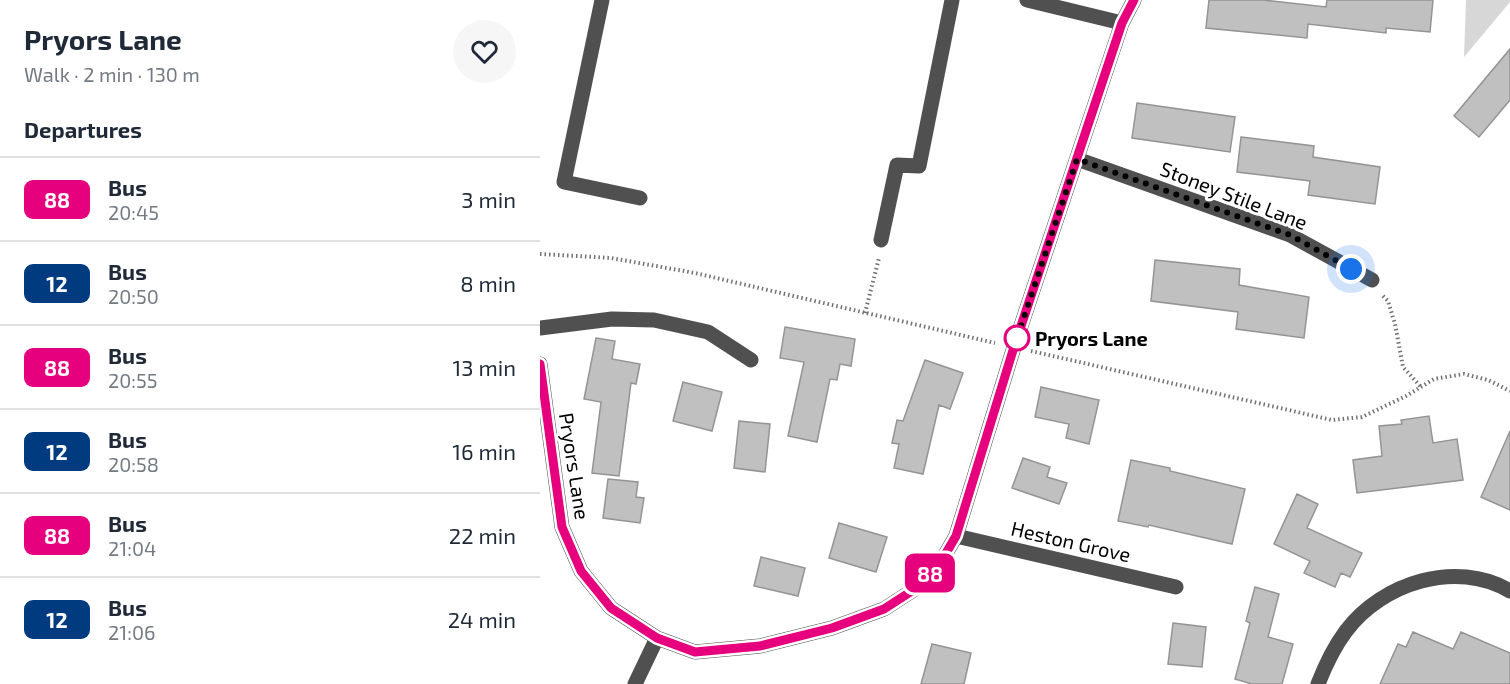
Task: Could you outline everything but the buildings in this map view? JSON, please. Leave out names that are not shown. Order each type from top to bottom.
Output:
[{"type":"street","points":[[602,0],[564,182],[640,198]]},
{"type":"street","points":[[881,240],[897,165],[919,166],[952,0]]},
{"type":"street","points":[[1027,0],[1122,23]]},
{"type":"street","name":"Pryors Lane","points":[[540,364],[562,527],[581,571],[611,608],[657,638],[695,652],[760,646],[832,628],[884,609],[918,587],[942,560],[956,536],[1014,347],[1122,23],[1134,0]]},
{"type":"street","name":"Stoney Stile Lane","points":[[1077,159],[1290,235],[1372,280]]},
{"type":"street","points":[[540,328],[612,319],[654,320],[708,332],[751,360]]},
{"type":"street","name":"Heston Grove","points":[[956,536],[1176,587]]},
{"type":"street","points":[[1318,684],[1325,665],[1346,630],[1380,598],[1416,581],[1450,577],[1478,578],[1510,591]]},
{"type":"street","points":[[635,684],[657,638]]},
{"type":"path","points":[[866,313],[881,240]]},
{"type":"path","points":[[540,254],[611,258],[695,273],[1332,420],[1362,417],[1434,379],[1464,374],[1488,380],[1510,392]]},
{"type":"path","points":[[1372,280],[1388,302],[1404,367],[1421,387]]},
{"type":"shaded area","points":[[1466,0],[1510,0],[1510,2],[1464,57]]},
{"type":"bus line","name":"88","points":[[540,364],[562,527],[581,571],[611,608],[657,638],[695,652],[760,646],[832,628],[884,609],[918,587],[942,560],[956,536],[1021,326],[1122,23],[1134,0]]},
{"type":"place","name":"Pryors Lane","points":[[1017,338]]},
{"type":"route","points":[[1017,338],[1014,347],[1077,159],[1290,235],[1351,269]]}]
